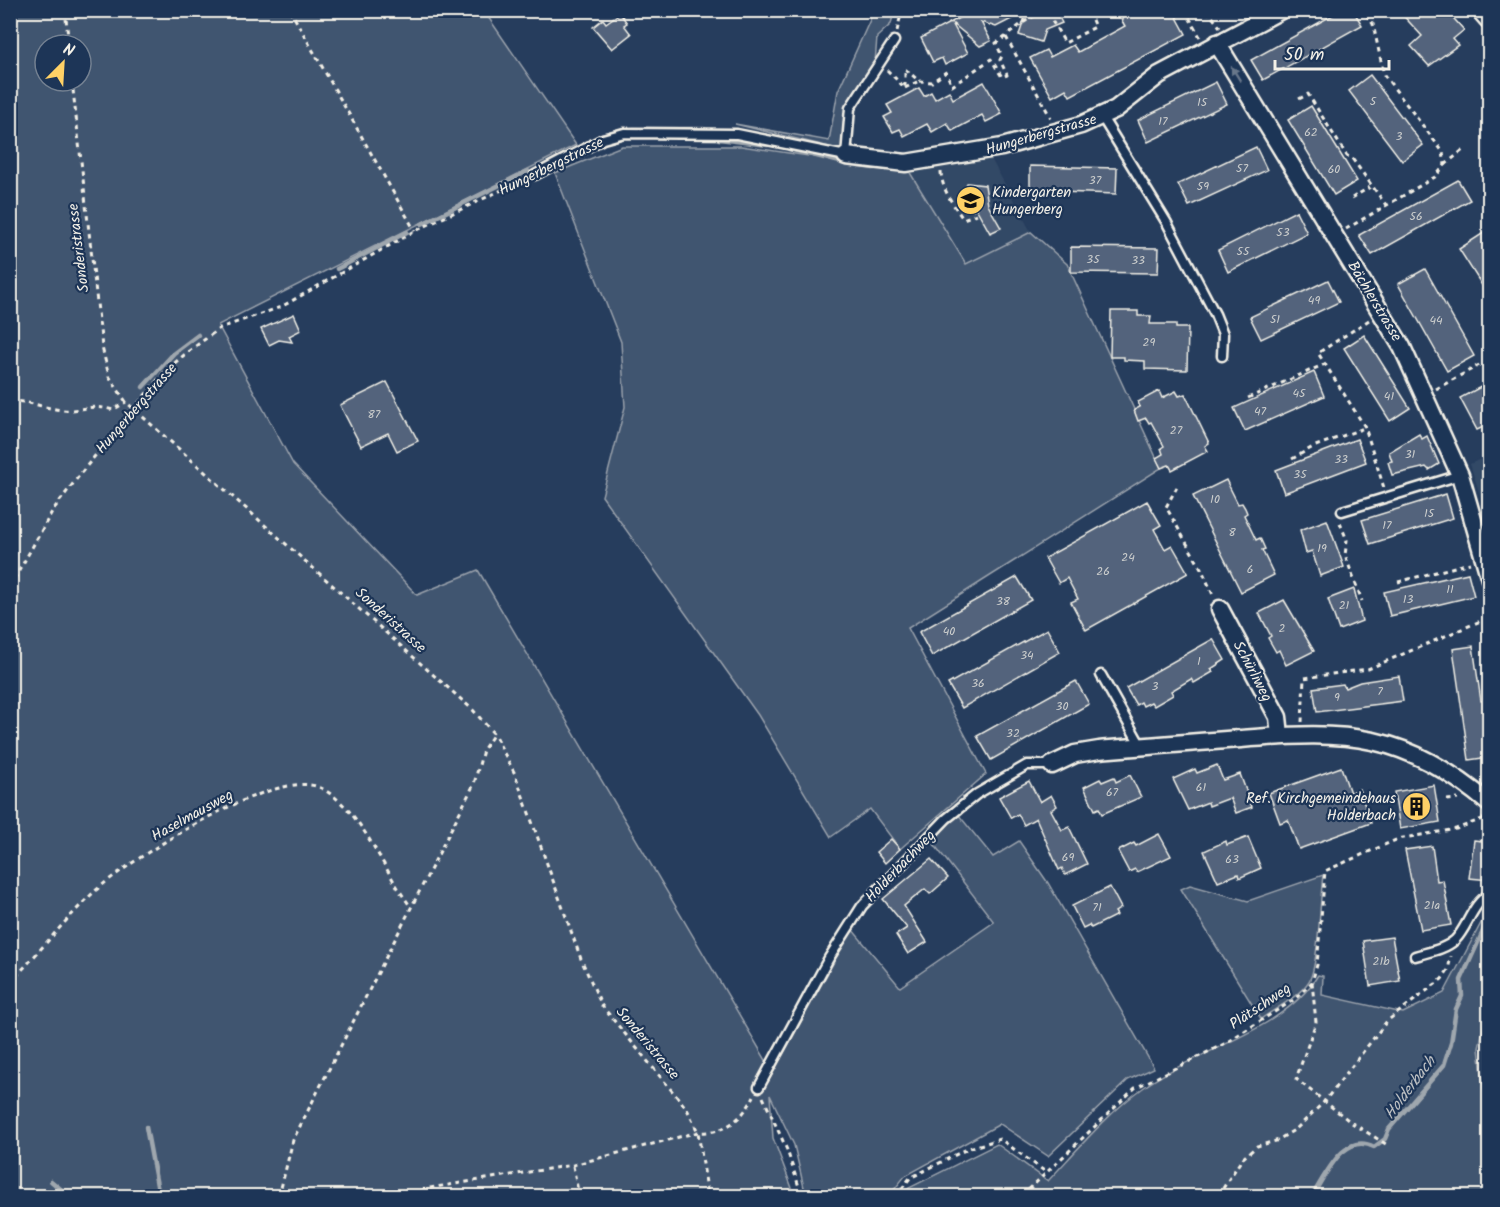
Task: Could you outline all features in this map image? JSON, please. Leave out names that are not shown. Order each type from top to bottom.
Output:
[{"type":"street","name":"Hungerbergstrasse","points":[[846,156],[906,163],[940,158],[1002,147],[1102,117],[1214,38],[1281,10]]},
{"type":"street","points":[[1483,10],[1490,18]]},
{"type":"street","name":"Bächlerstrasse","points":[[1214,38],[1402,347],[1460,475],[1490,579]]},
{"type":"street","name":"Schürliweg","points":[[1220,609],[1278,717],[1280,735]]},
{"type":"street","name":"Holderbachweg","points":[[1052,765],[1075,754],[1141,747],[1280,735],[1347,735],[1386,744],[1431,763],[1489,809]]},
{"type":"lane","points":[[846,156],[850,108],[894,41]]},
{"type":"lane","points":[[1102,117],[1167,223],[1215,314],[1223,334],[1222,356]]},
{"type":"lane","name":"Hungerbergstrasse","points":[[535,175],[603,138],[624,133],[737,134],[846,156]]},
{"type":"lane","points":[[1342,511],[1460,475]]},
{"type":"lane","points":[[1101,675],[1141,747]]},
{"type":"lane","name":"Holderbachweg","points":[[759,1087],[829,958],[862,906],[946,819],[977,794],[1027,765],[1052,765]]},
{"type":"lane","points":[[1414,956],[1442,949],[1454,941],[1475,908],[1490,894]]},
{"type":"path","points":[[65,10],[68,33]]},
{"type":"path","points":[[290,10],[415,231]]},
{"type":"path","points":[[894,41],[902,10]]},
{"type":"path","points":[[905,88],[919,81],[932,82],[946,72],[952,86],[991,59],[1002,77],[1007,75],[996,43],[1014,33],[1018,25],[1035,12],[1047,12],[1065,43],[1095,27],[1090,15],[1098,10]]},
{"type":"path","points":[[1185,10],[1214,38]]},
{"type":"path","points":[[1208,10],[1214,38]]},
{"type":"path","points":[[1364,10],[1373,24],[1384,75],[1434,138],[1443,152],[1445,165]]},
{"type":"path","points":[[1006,37],[1053,123]]},
{"type":"path","points":[[880,65],[905,88]]},
{"type":"path","points":[[905,88],[905,69],[919,81]]},
{"type":"path","name":"Sonderistrasse","points":[[73,93],[102,347],[109,376],[126,402],[134,406],[473,710],[494,734],[515,774],[577,949],[602,1006],[687,1109],[698,1132],[708,1197]]},
{"type":"path","points":[[1299,99],[1308,94],[1347,156],[1351,157],[1370,187],[1386,205]]},
{"type":"path","points":[[1344,230],[1435,177],[1464,149]]},
{"type":"path","points":[[940,158],[942,182],[963,219],[976,214]]},
{"type":"path","name":"Hungerbergstrasse","points":[[10,586],[53,510],[134,406],[165,371],[220,328],[281,307],[415,231],[535,175]]},
{"type":"path","points":[[1352,198],[1370,187]]},
{"type":"path","points":[[1368,321],[1318,353],[1365,427],[1385,490]]},
{"type":"path","points":[[1436,389],[1490,359]]},
{"type":"path","points":[[1248,398],[1325,364]]},
{"type":"path","points":[[10,401],[29,401],[63,411],[96,405],[113,410],[126,402]]},
{"type":"path","points":[[1292,459],[1313,447],[1365,427]]},
{"type":"path","points":[[1177,487],[1166,507],[1202,570],[1220,609]]},
{"type":"path","points":[[1339,522],[1342,524],[1347,540],[1345,555],[1362,601]]},
{"type":"path","points":[[1398,582],[1446,567],[1478,561]]},
{"type":"path","points":[[1302,725],[1304,678],[1368,669],[1490,617]]},
{"type":"path","points":[[279,1197],[293,1140],[474,784],[483,750],[494,734]]},
{"type":"path","name":"Haselmausweg","points":[[10,983],[95,891],[166,840],[226,807],[260,794],[299,785],[320,787],[349,810],[395,887],[411,907]]},
{"type":"path","points":[[1447,800],[1461,799]]},
{"type":"path","name":"Plätschweg","points":[[1022,1197],[1135,1088],[1224,1044],[1295,999],[1312,982],[1317,965],[1325,871],[1398,839],[1456,830],[1489,809]]},
{"type":"path","points":[[1218,1197],[1242,1159],[1257,1146],[1276,1141],[1296,1129],[1324,1102],[1387,1021],[1442,979],[1448,970],[1454,941]]},
{"type":"path","points":[[1312,982],[1316,1022],[1296,1079],[1324,1102],[1387,1145]]},
{"type":"path","points":[[404,1197],[430,1188],[573,1165],[698,1132],[714,1133],[745,1114],[759,1087]]},
{"type":"path","points":[[759,1087],[787,1150],[802,1197]]},
{"type":"path","points":[[896,1197],[910,1178],[969,1148],[1000,1139],[1047,1173]]},
{"type":"path","points":[[573,1165],[579,1197]]},
{"type":"path","points":[[700,1197],[708,1191]]},
{"type":"shaded area","points":[[10,11],[484,11],[576,145],[218,325],[293,464],[417,595],[478,570],[767,1062],[769,1080],[852,929],[900,987],[994,922],[930,839],[958,814],[993,857],[1019,841],[1048,883],[1154,1068],[1128,1080],[1048,1156],[1000,1124],[905,1176],[889,1196],[806,1196],[794,1145],[770,1095],[773,1138],[795,1196],[11,1196]]},
{"type":"shaded area","points":[[874,11],[894,11],[891,24],[877,37],[875,63],[845,111],[842,150],[735,124],[829,141],[838,91]]},
{"type":"shaded area","points":[[622,146],[741,146],[909,171],[966,264],[1031,232],[1067,264],[1161,468],[908,628],[986,774],[900,849],[870,809],[831,837],[758,715],[602,496],[625,407],[621,342],[555,173]]},
{"type":"shaded area","name":"Kindergarten Hungerberg","points":[[990,157],[1031,232],[966,265],[909,171]]},
{"type":"shaded area","points":[[1489,455],[1489,522],[1470,464]]},
{"type":"shaded area","points":[[1323,875],[1317,946],[1309,981],[1293,997],[1261,1019],[1181,889],[1190,885],[1248,901]]},
{"type":"shaded area","points":[[1489,908],[1489,1000],[1479,1048],[1484,1092],[1489,1094],[1489,1196],[902,1196],[909,1188],[997,1144],[1048,1181],[1105,1120],[1143,1088],[1187,1062],[1261,1026],[1303,995],[1318,975],[1323,976],[1322,995],[1403,1013],[1444,993]]},
{"type":"building","points":[[953,10],[1055,10],[1062,23],[1045,30],[1041,42],[1019,35],[1027,11],[996,27],[981,22],[991,41],[980,46],[952,23],[968,53],[945,65],[942,58],[933,62],[921,38],[963,16],[953,13]]},
{"type":"building","points":[[1129,10],[1173,10],[1186,34],[1070,96],[1066,89],[1052,97],[1030,58],[1046,50],[1050,57],[1073,45],[1078,52],[1125,26],[1119,16]]},
{"type":"building","points":[[1342,10],[1353,10],[1362,25],[1263,80],[1251,60]]},
{"type":"building","points":[[1398,10],[1446,10],[1464,30],[1453,39],[1458,45],[1429,66],[1411,46],[1422,36]]},
{"type":"building","points":[[620,13],[627,23],[624,25],[631,34],[612,49],[593,27],[603,19],[606,23]]},
{"type":"building","points":[[1370,75],[1423,145],[1402,161],[1349,91]]},
{"type":"building","points":[[984,82],[1002,114],[986,122],[982,115],[952,131],[947,123],[932,132],[927,124],[904,136],[900,129],[893,132],[884,117],[892,113],[887,105],[919,88],[924,96],[931,92],[935,99],[949,91],[953,99]]},
{"type":"building","points":[[1216,82],[1227,104],[1148,142],[1138,120]]},
{"type":"building","points":[[1311,106],[1357,181],[1334,195],[1288,120]]},
{"type":"building","points":[[1256,147],[1267,170],[1189,206],[1178,184]]},
{"type":"building","points":[[1030,166],[1117,168],[1116,194],[1030,191]]},
{"type":"building","points":[[1458,180],[1470,200],[1372,255],[1359,235]]},
{"type":"building","name":"Kindergarten Hungerberg","points":[[967,183],[985,185],[988,205],[1001,228],[990,233],[976,208],[973,210],[960,199]]},
{"type":"building","points":[[1296,211],[1307,233],[1228,272],[1218,250]]},
{"type":"building","points":[[1485,232],[1490,240],[1490,298],[1459,249]]},
{"type":"building","points":[[1071,247],[1159,248],[1158,273],[1071,272]]},
{"type":"building","points":[[1425,269],[1474,356],[1447,371],[1398,284]]},
{"type":"building","points":[[1328,280],[1339,302],[1261,339],[1250,317]]},
{"type":"building","points":[[1111,311],[1138,311],[1138,316],[1151,316],[1150,324],[1176,324],[1176,328],[1188,328],[1187,370],[1145,369],[1145,361],[1110,357]]},
{"type":"building","points":[[294,314],[301,330],[289,336],[292,342],[279,340],[269,345],[261,329]]},
{"type":"building","points":[[1364,335],[1410,408],[1390,421],[1344,348]]},
{"type":"building","points":[[1314,372],[1324,396],[1245,431],[1234,408]]},
{"type":"building","points":[[387,382],[418,441],[397,451],[388,433],[361,446],[340,405]]},
{"type":"building","points":[[1490,382],[1490,424],[1477,430],[1460,398]]},
{"type":"building","points":[[1159,391],[1162,398],[1176,391],[1179,396],[1185,394],[1209,443],[1205,446],[1208,451],[1172,470],[1169,465],[1161,468],[1156,458],[1163,454],[1161,448],[1164,446],[1151,422],[1149,423],[1146,418],[1138,421],[1134,410],[1140,407],[1138,402]]},
{"type":"building","points":[[1419,434],[1422,439],[1427,436],[1439,464],[1429,470],[1426,467],[1392,475],[1388,462],[1392,461],[1389,452]]},
{"type":"building","points":[[1357,439],[1366,462],[1284,493],[1276,470]]},
{"type":"building","points":[[1226,480],[1238,504],[1242,503],[1245,508],[1247,513],[1244,515],[1256,540],[1260,538],[1265,549],[1262,550],[1274,575],[1241,592],[1193,496]]},
{"type":"building","points":[[1446,494],[1453,518],[1370,544],[1362,520]]},
{"type":"building","points":[[1147,501],[1161,525],[1154,529],[1165,549],[1172,545],[1188,573],[1086,630],[1071,602],[1078,599],[1067,578],[1059,583],[1045,558]]},
{"type":"building","points":[[1327,520],[1344,567],[1320,576],[1312,551],[1306,553],[1300,530]]},
{"type":"building","points":[[1468,573],[1474,596],[1390,616],[1384,592]]},
{"type":"building","points":[[1017,577],[1031,600],[932,656],[919,632]]},
{"type":"building","points":[[1354,589],[1362,621],[1339,630],[1328,599]]},
{"type":"building","points":[[1284,600],[1314,651],[1286,665],[1279,650],[1276,652],[1268,638],[1271,636],[1259,613]]},
{"type":"building","points":[[1047,629],[1060,652],[962,708],[948,684]]},
{"type":"building","points":[[1213,639],[1225,660],[1211,669],[1213,672],[1194,683],[1191,679],[1171,691],[1173,695],[1154,706],[1151,702],[1143,706],[1141,702],[1136,705],[1126,688]]},
{"type":"building","points":[[1473,646],[1481,701],[1490,700],[1490,715],[1483,715],[1489,757],[1469,760],[1453,649]]},
{"type":"building","points":[[1399,676],[1403,701],[1317,712],[1313,688],[1343,684],[1345,688],[1360,682]]},
{"type":"building","points":[[1076,681],[1089,704],[991,760],[977,736]]},
{"type":"building","points":[[1217,765],[1223,780],[1240,774],[1252,807],[1236,813],[1230,798],[1209,806],[1208,802],[1188,810],[1173,779],[1195,769],[1197,773]]},
{"type":"building","points":[[1341,767],[1350,793],[1359,789],[1371,823],[1299,849],[1288,820],[1280,823],[1269,793]]},
{"type":"building","points":[[1130,775],[1141,797],[1102,814],[1099,808],[1095,810],[1084,787],[1100,779],[1102,782],[1114,777],[1116,782]]},
{"type":"building","points":[[1029,781],[1040,802],[1051,795],[1057,806],[1051,810],[1062,830],[1069,827],[1087,864],[1065,875],[1062,868],[1059,870],[1036,818],[1024,825],[1018,814],[1011,818],[999,797]]},
{"type":"building","name":"Ref. Kirchgemeindehaus Holderbach","points":[[1434,785],[1440,822],[1400,829],[1394,792]]},
{"type":"building","points":[[1159,834],[1171,856],[1137,872],[1135,869],[1129,872],[1118,851],[1134,843],[1136,846]]},
{"type":"building","points":[[1248,837],[1261,868],[1239,878],[1238,874],[1218,882],[1204,851],[1226,841],[1227,845]]},
{"type":"building","points":[[891,839],[900,849],[885,863],[876,852]]},
{"type":"building","points":[[1474,840],[1490,842],[1490,880],[1469,878]]},
{"type":"building","points":[[1432,846],[1437,881],[1443,880],[1451,925],[1421,930],[1405,850]]},
{"type":"building","points":[[931,859],[948,878],[930,894],[925,889],[904,906],[927,942],[908,954],[896,935],[907,928],[883,899]]},
{"type":"building","points":[[1110,887],[1121,908],[1115,912],[1117,915],[1091,928],[1089,925],[1083,928],[1072,906]]},
{"type":"building","points":[[1392,937],[1400,981],[1370,986],[1363,941]]},
{"type":"waterway","points":[[633,129],[704,129]]},
{"type":"waterway","points":[[601,135],[624,130]]},
{"type":"waterway","points":[[719,139],[768,145]]},
{"type":"waterway","points":[[789,149],[844,163]]},
{"type":"waterway","points":[[859,166],[874,168]]},
{"type":"waterway","points":[[422,224],[528,171]]},
{"type":"waterway","points":[[337,269],[407,232]]},
{"type":"waterway","points":[[143,387],[174,353],[198,335]]},
{"type":"waterway","name":"Holderbach","points":[[1312,1196],[1330,1167],[1345,1150],[1354,1145],[1363,1144],[1374,1147],[1385,1139],[1389,1129],[1444,1065],[1451,1043],[1456,1009],[1462,996],[1461,980],[1490,916]]},
{"type":"waterway","points":[[146,1127],[159,1196]]},
{"type":"waterway","points":[[51,1181],[69,1196]]},
{"type":"place","name":"Kindergarten Hungerberg","points":[[971,201]]},
{"type":"place","name":"Ref. Kirchgemeindehaus Holderbach","points":[[1417,807]]}]
